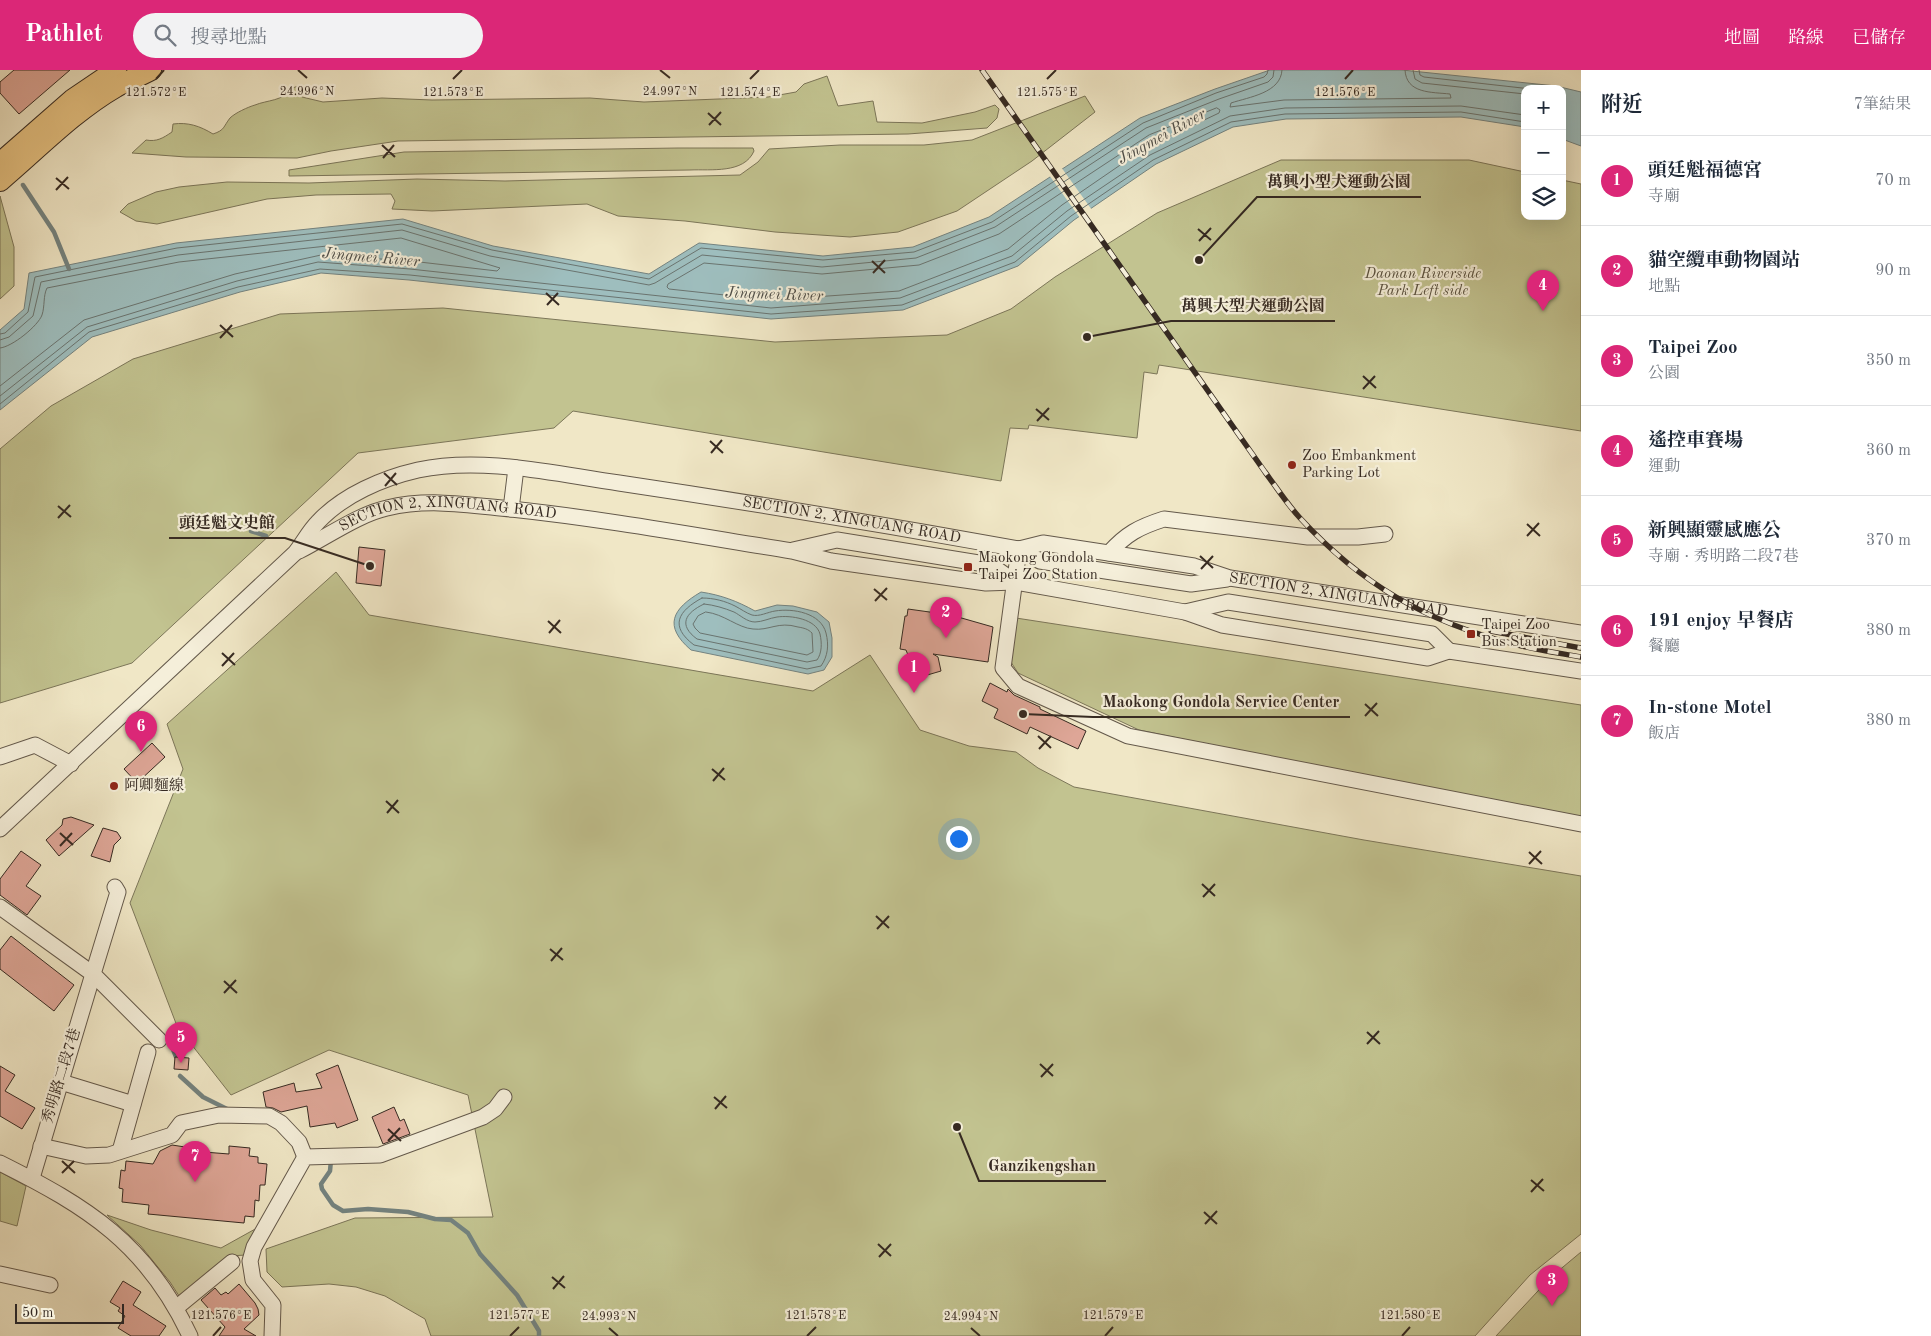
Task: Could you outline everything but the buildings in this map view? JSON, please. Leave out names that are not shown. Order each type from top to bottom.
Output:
[{"type":"main road","points":[[4,164],[73,99],[116,70]]},
{"type":"main road","points":[[4,164],[55,132],[116,87],[151,70]]},
{"type":"street","name":"SECTION 2, XINGUANG ROAD","points":[[0,829],[295,553],[318,522],[342,502],[370,486],[419,470],[466,464],[516,468],[736,500],[1019,549],[1043,543],[1109,553],[1194,566],[1230,578],[1581,633]]},
{"type":"street","points":[[511,509],[516,468]]},
{"type":"street","name":"SECTION 2, XINGUANG ROAD","points":[[295,553],[360,518],[385,508],[412,503],[444,502],[550,513],[792,551],[831,561],[986,584],[1015,582],[1185,612],[1222,625],[1428,658],[1449,651],[1581,671]]},
{"type":"street","points":[[1109,553],[1123,537],[1144,526],[1164,519],[1308,537],[1358,537],[1385,534]]},
{"type":"street","points":[[792,551],[837,540],[991,565],[1015,582]]},
{"type":"street","points":[[1230,578],[1191,584],[1040,561],[1019,549],[1003,668],[1018,686],[1128,736],[1581,824]]},
{"type":"street","points":[[1185,612],[1228,602],[1432,634],[1449,651]]},
{"type":"street","points":[[0,757],[35,745],[71,764]]},
{"type":"street","name":"秀明路二段7巷","points":[[32,1178],[118,892],[115,887]]},
{"type":"street","points":[[0,907],[93,974],[159,1040]]},
{"type":"street","points":[[120,1151],[148,1052]]},
{"type":"street","points":[[61,1082],[133,1104]]},
{"type":"street","points":[[305,1157],[380,1155],[482,1117],[495,1109],[504,1097]]},
{"type":"street","points":[[41,1146],[86,1156],[109,1155],[172,1135],[181,1124],[219,1115],[269,1116],[282,1123],[299,1142],[305,1157]]},
{"type":"street","points":[[272,1336],[273,1305],[253,1280],[250,1261],[254,1248],[305,1157]]},
{"type":"street","points":[[0,1163],[32,1178],[68,1199],[108,1227],[144,1262],[176,1308],[190,1336]]},
{"type":"street","points":[[176,1308],[232,1262]]},
{"type":"street","points":[[0,1274],[50,1285]]},
{"type":"green space","points":[[827,76],[838,106],[873,101],[877,122],[922,123],[975,112],[995,105],[999,109],[997,118],[987,128],[908,134],[398,141],[297,158],[186,157],[132,153],[146,140],[160,139],[172,132],[173,124],[189,124],[213,134],[217,133],[238,112],[284,96],[290,89],[298,86],[302,97],[323,102],[382,98],[432,100],[590,98],[644,102],[768,97],[796,92],[804,84]]},
{"type":"green space","points":[[1085,96],[1095,112],[1032,161],[957,211],[898,232],[850,237],[775,232],[685,221],[618,216],[587,204],[432,211],[392,209],[395,201],[391,194],[316,195],[267,199],[157,224],[136,221],[120,212],[128,204],[156,192],[179,187],[227,182],[309,183],[417,179],[505,181],[740,175],[758,162],[769,149],[840,145],[924,145],[972,140]]},
{"type":"green space","points":[[753,148],[754,151],[743,164],[717,170],[289,176],[289,170],[404,152]]},
{"type":"green space","name":"Daonan Riverside Park Left side","points":[[1281,160],[1469,160],[1521,171],[1521,220],[1566,220],[1566,181],[1581,184],[1581,431],[1159,365],[1157,374],[1144,372],[1137,438],[1029,425],[1028,429],[1010,428],[1001,481],[573,411],[554,428],[358,453],[132,663],[0,703],[0,449],[51,406],[133,359],[280,314],[443,308],[775,342],[947,335],[1011,309],[1055,277],[1157,213]]},
{"type":"green space","points":[[0,196],[14,247],[14,286],[0,299]]},
{"type":"green space","points":[[336,572],[369,615],[813,691],[870,655],[920,730],[969,746],[1016,752],[1038,768],[1074,787],[1364,840],[1581,876],[1581,1234],[1530,1275],[1475,1336],[431,1336],[425,1319],[385,1296],[356,1287],[329,1284],[282,1287],[267,1272],[266,1249],[355,1218],[493,1217],[468,1095],[329,1050],[231,1095],[177,1026],[130,903],[183,769],[167,724]]},
{"type":"green space","points":[[1016,618],[1581,705],[1581,821],[1139,730],[1018,673],[1009,659]]},
{"type":"green space","points":[[0,1172],[26,1186],[17,1226],[0,1221]]},
{"type":"green space","points":[[107,1215],[151,1230],[221,1248],[257,1228],[246,1255],[229,1256],[181,1299],[170,1282],[140,1245]]},
{"type":"green space","points":[[1581,1252],[1581,1336],[1496,1336],[1551,1277]]},
{"type":"water","name":"Jingmei River","points":[[1270,70],[1402,70],[1546,85],[1521,85],[1521,126],[1461,117],[1286,119],[1233,127],[1156,164],[1074,220],[1018,266],[903,310],[771,319],[409,280],[321,273],[240,292],[92,337],[0,410],[0,330],[24,309],[29,273],[176,243],[403,219],[493,246],[649,274],[699,243],[823,256],[913,247],[989,217],[1140,118]]},
{"type":"water","points":[[1566,88],[1581,92],[1581,146],[1566,140]]},
{"type":"water","points":[[701,592],[729,599],[755,611],[777,605],[793,606],[817,612],[829,622],[832,638],[832,657],[824,670],[808,674],[691,650],[677,633],[674,626],[675,618],[683,605]]},
{"type":"pier","points":[[1061,167],[1092,210],[1080,218],[1049,175]]},
{"type":"waterway","points":[[23,185],[54,232],[69,269]]},
{"type":"waterway","points":[[251,531],[266,536]]},
{"type":"waterway","points":[[168,1042],[176,1057]]},
{"type":"waterway","points":[[180,1076],[203,1097],[227,1109]]},
{"type":"waterway","points":[[331,1160],[330,1171],[321,1184],[322,1189],[333,1205],[343,1211],[368,1209],[408,1212],[435,1219],[451,1220],[468,1233],[480,1254],[517,1295],[539,1331],[539,1336]]},
{"type":"railway","points":[[982,70],[1282,496],[1300,518],[1323,541],[1371,581],[1397,598],[1424,612],[1482,635],[1531,648],[1581,657]]},
{"type":"railway","points":[[1491,631],[1581,648]]},
{"type":"place","name":"萬興小型犬運動公園","points":[[1199,260]]},
{"type":"place","name":"遙控車賽場","points":[[1543,311]]},
{"type":"place","name":"萬興大型犬運動公園","points":[[1087,337]]},
{"type":"place","name":"Zoo Embankment Parking Lot","points":[[1292,465]]},
{"type":"place","name":"頭廷魁文史館","points":[[370,566]]},
{"type":"place","name":"Maokong Gondola Taipei Zoo Station","points":[[968,567]]},
{"type":"place","name":"Taipei Zoo Bus Station","points":[[1471,634]]},
{"type":"place","name":"貓空纜車動物園站","points":[[946,638]]},
{"type":"place","name":"頭廷魁福德宮","points":[[914,693]]},
{"type":"place","name":"Maokong Gondola Service Center","points":[[1023,714]]},
{"type":"place","name":"191 enjoy 早餐店","points":[[141,752]]},
{"type":"place","name":"阿卿麵線","points":[[114,786]]},
{"type":"place","name":"新興顯靈感應公","points":[[181,1063]]},
{"type":"place","name":"Ganzikengshan","points":[[957,1127]]},
{"type":"place","name":"In-stone Motel","points":[[195,1182]]},
{"type":"place","name":"Taipei Zoo","points":[[1552,1306]]}]
